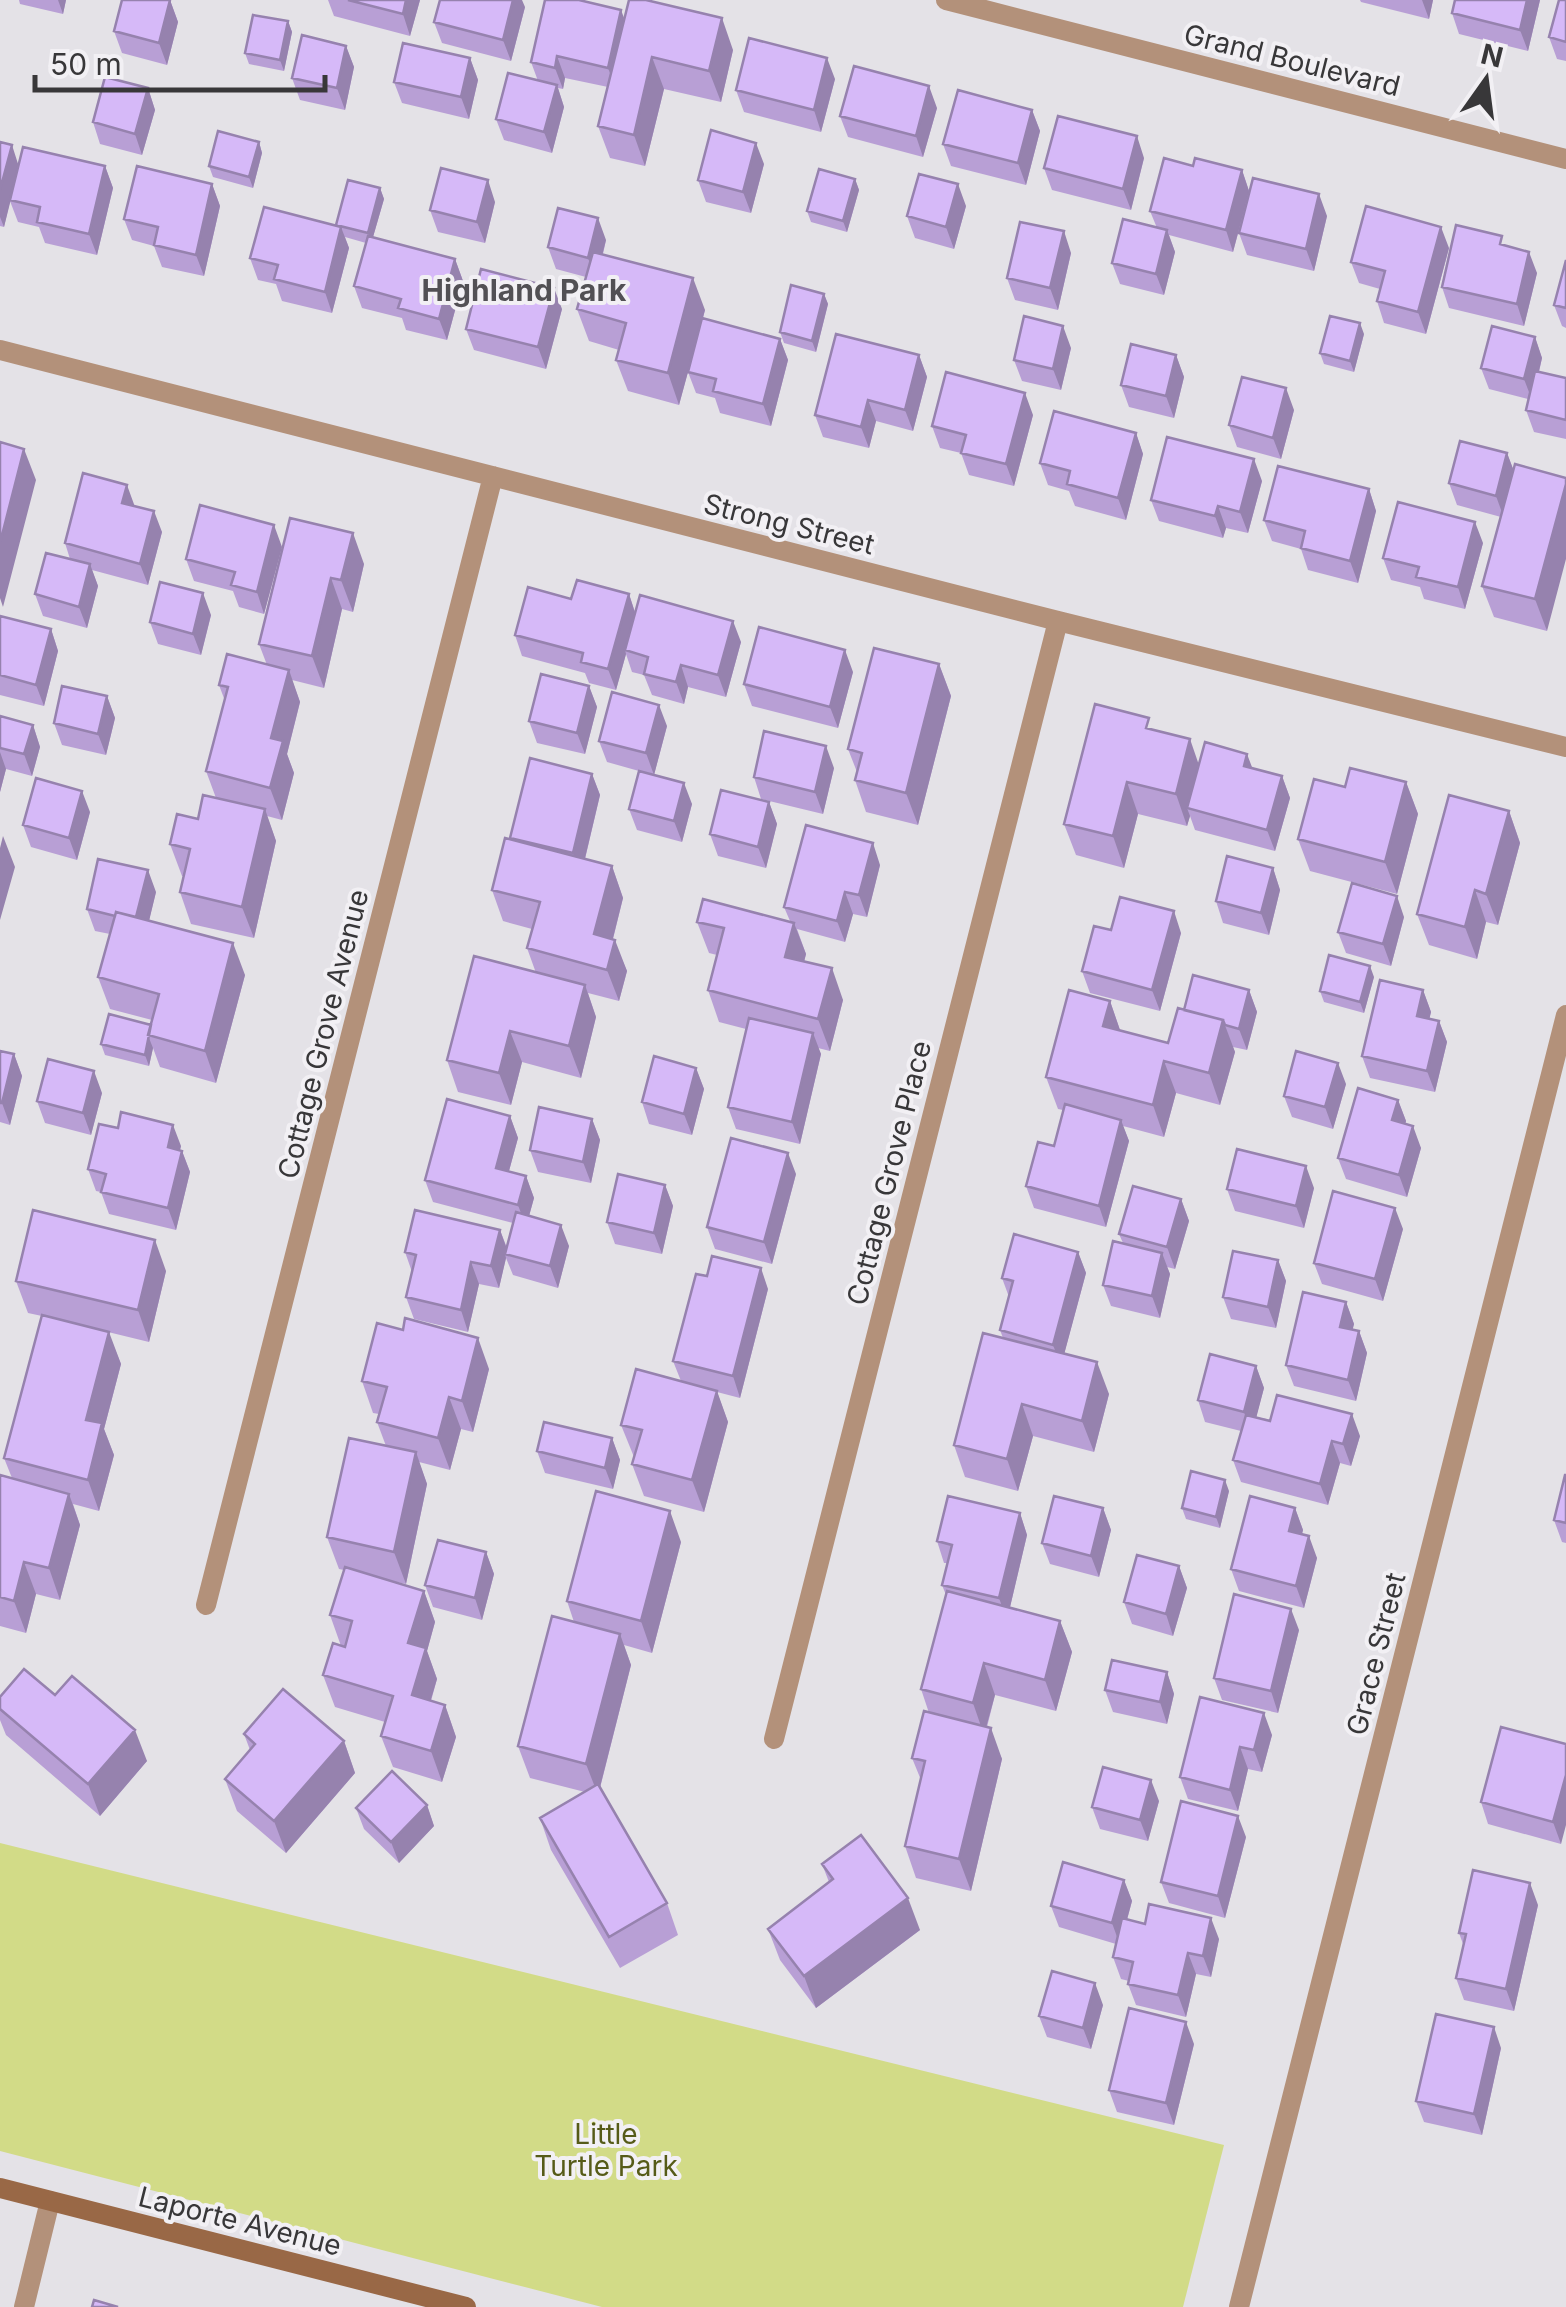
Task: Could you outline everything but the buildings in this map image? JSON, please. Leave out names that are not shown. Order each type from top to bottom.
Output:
[{"type":"street","name":"Grand Boulevard","points":[[946,0],[1566,159]]},
{"type":"street","name":"Strong Street","points":[[0,350],[1566,747]]},
{"type":"street","name":"Cottage Grove Avenue","points":[[206,1604],[493,476]]},
{"type":"street","name":"Cottage Grove Place","points":[[774,1740],[1058,621]]},
{"type":"street","name":"Grace Street","points":[[1239,2307],[1566,1015]]},
{"type":"street","name":"Laporte Avenue","points":[[0,2188],[466,2307]]},
{"type":"street","points":[[24,2307],[50,2201]]},
{"type":"green space","name":"Little Turtle Park","points":[[0,1843],[1224,2145],[1183,2307],[602,2307],[0,2151]]},
{"type":"district","name":"Highland Park","points":[[524,290]]}]
